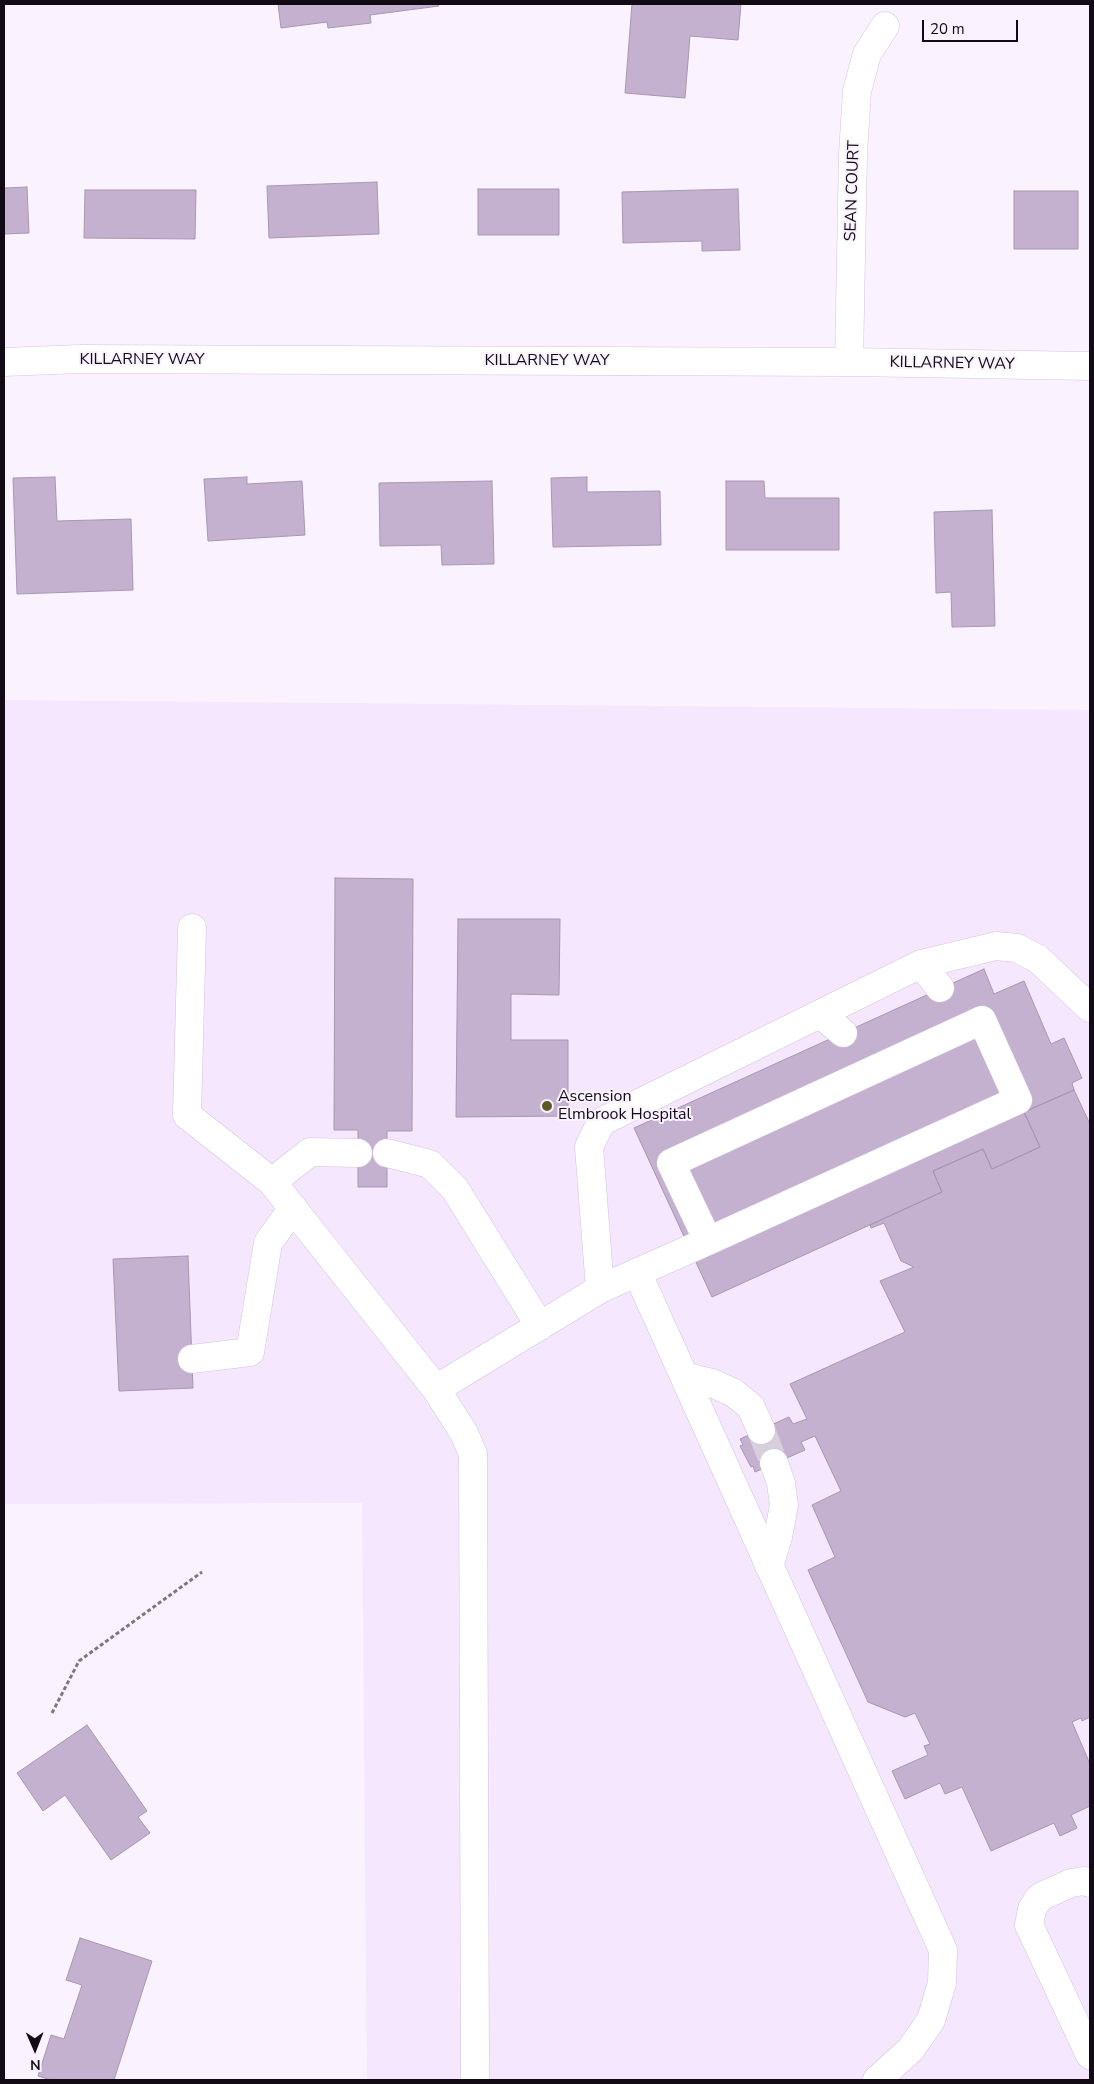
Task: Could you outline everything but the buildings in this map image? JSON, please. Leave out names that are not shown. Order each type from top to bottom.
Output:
[{"type":"street","name":"SEAN COURT","points":[[849,362],[853,154],[857,91],[867,54],[885,26]]},
{"type":"street","name":"KILLARNEY WAY","points":[[4,362],[80,359],[849,362],[1090,366]]},
{"type":"street","points":[[192,928],[187,1115],[272,1182],[436,1388],[464,1433],[472,1454],[475,2080]]},
{"type":"street","points":[[600,1289],[588,1147],[601,1122],[921,964],[996,946],[1018,948],[1038,959],[1090,1008]]},
{"type":"street","points":[[921,964],[940,988]]},
{"type":"street","points":[[820,1014],[843,1033]]},
{"type":"street","points":[[436,1388],[600,1289],[708,1241],[1018,1100],[982,1020],[671,1164],[708,1241]]},
{"type":"street","points":[[272,1182],[310,1152],[358,1153]]},
{"type":"street","points":[[387,1154],[430,1164],[455,1188],[540,1326]]},
{"type":"street","points":[[192,1359],[250,1352],[268,1243],[292,1208]]},
{"type":"street","points":[[637,1272],[943,1950],[942,1983],[931,2020],[912,2050],[877,2080]]},
{"type":"street","points":[[684,1376],[712,1383],[734,1394],[751,1407],[761,1430]]},
{"type":"street","points":[[769,1566],[778,1537],[784,1505],[781,1483],[774,1463]]},
{"type":"street","points":[[1090,1883],[1084,1881],[1071,1883],[1040,1897],[1032,1909],[1030,1925],[1090,2055]]},
{"type":"path","points":[[52,1713],[78,1661],[202,1572]]},
{"type":"shaded area","name":"Ascension Elmbrook Hospital","points":[[4,700],[1090,710],[1090,2080],[367,2080],[362,1503],[4,1504]]},
{"type":"tunnel","points":[[761,1430],[774,1463]]},
{"type":"place","name":"Ascension Elmbrook Hospital","points":[[547,1106]]}]
